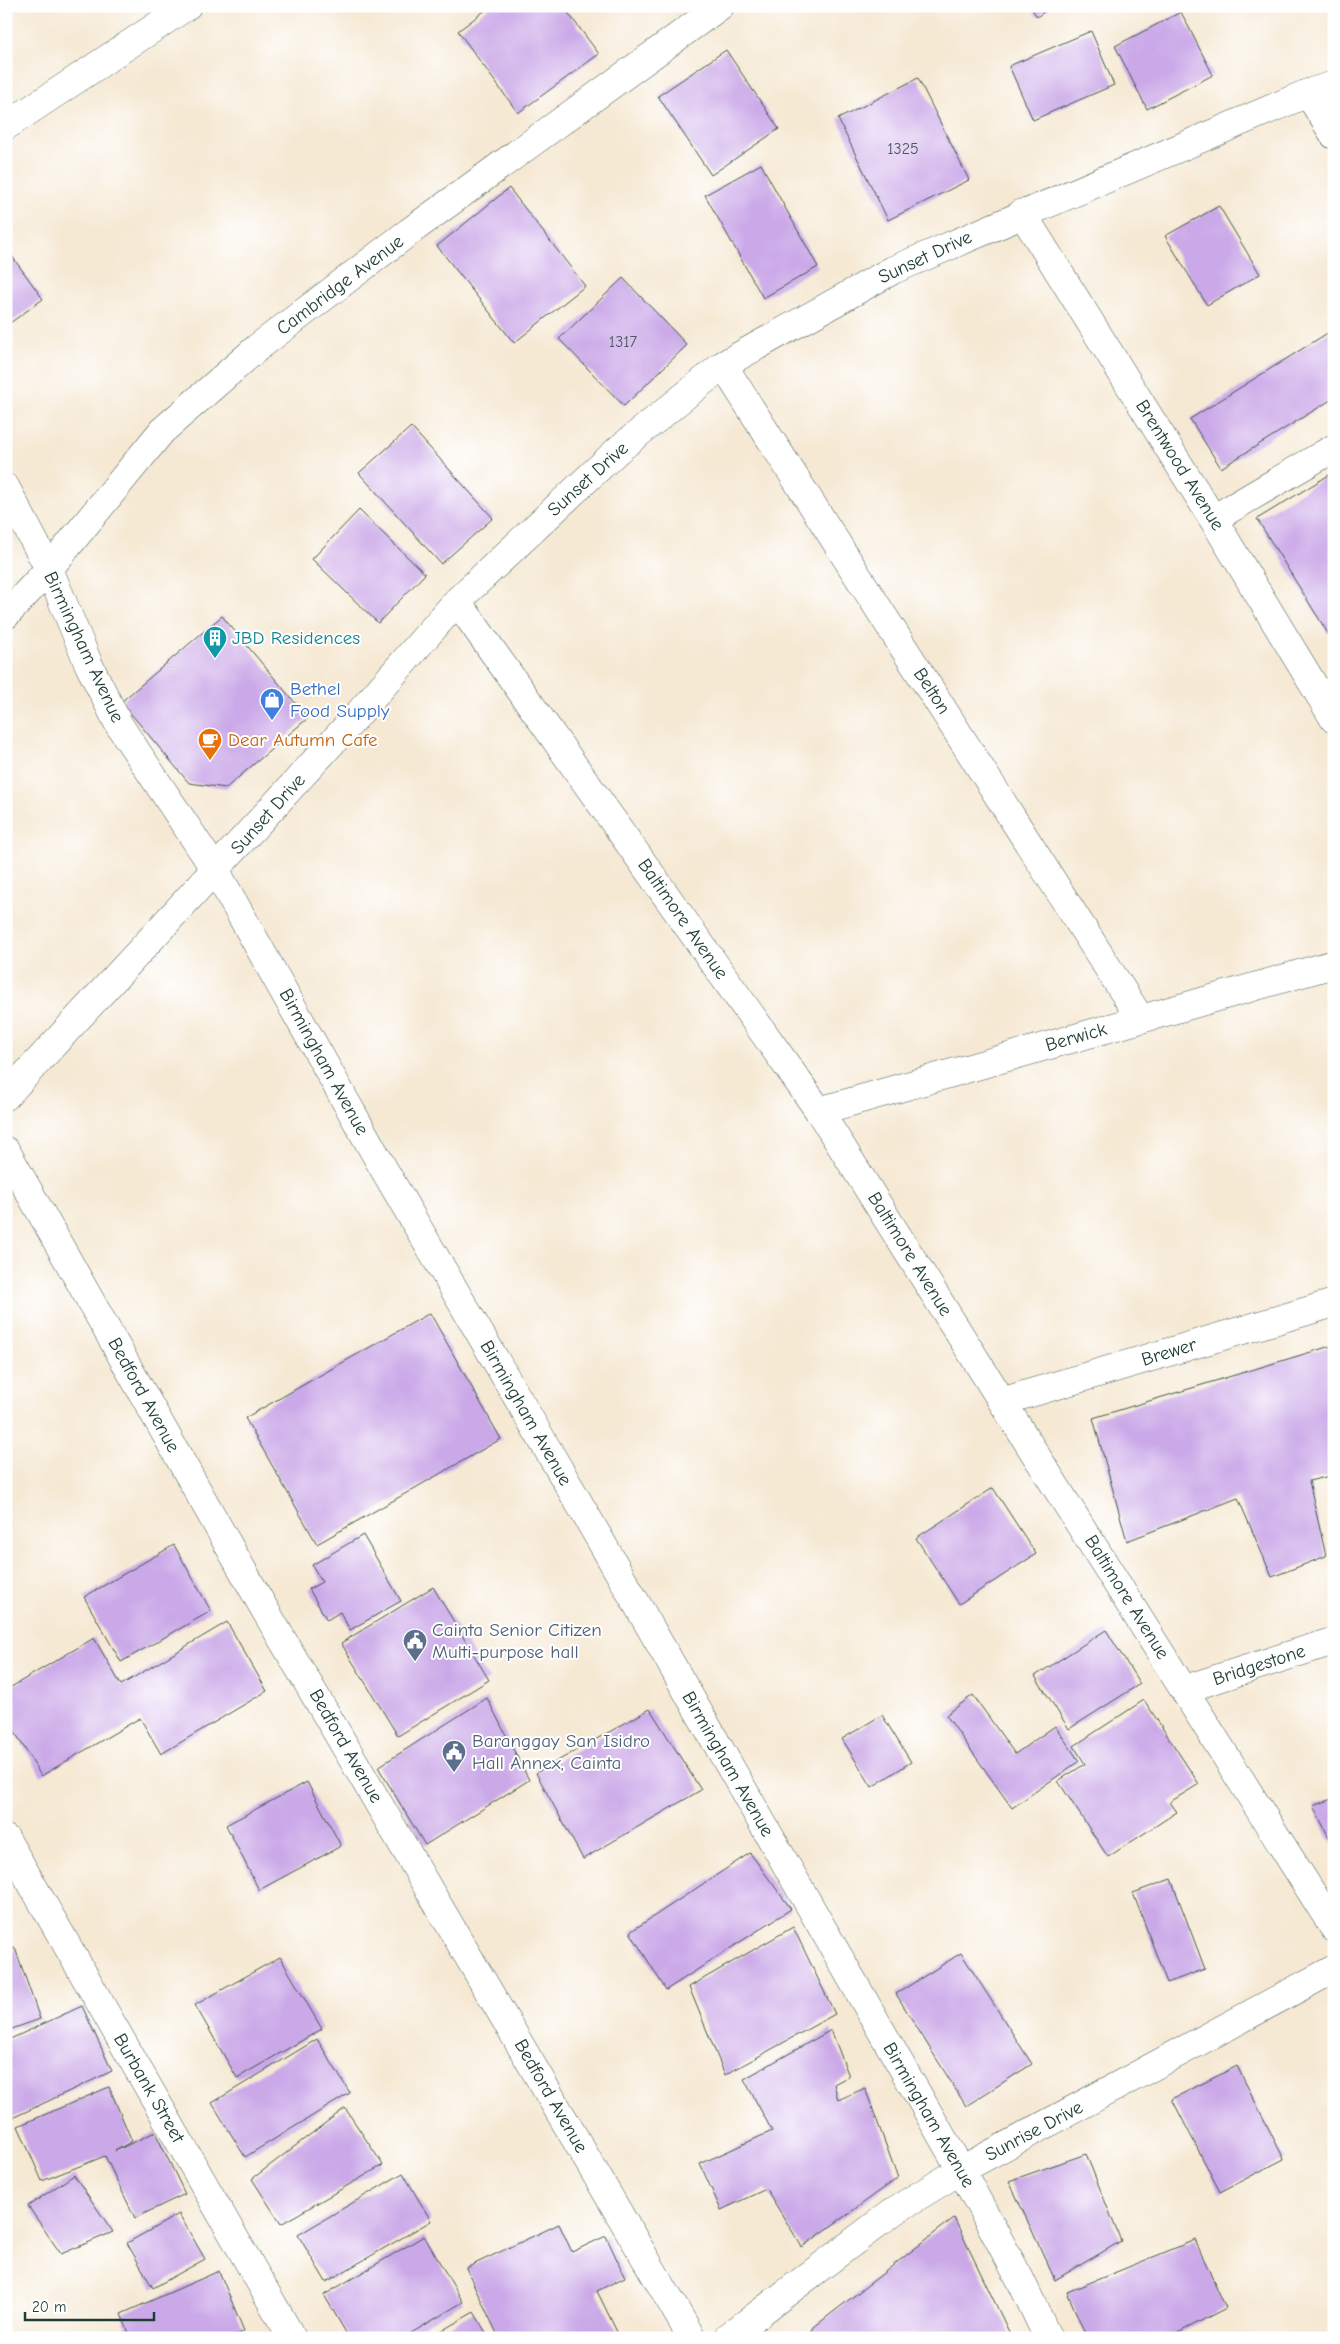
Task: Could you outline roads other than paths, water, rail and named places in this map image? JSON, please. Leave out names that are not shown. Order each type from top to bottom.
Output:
[{"type":"street","points":[[6,126],[187,6]]},
{"type":"street","name":"Cambridge Avenue","points":[[6,615],[49,569],[162,431],[257,348],[409,232],[720,6]]},
{"type":"street","name":"Sunset Drive","points":[[6,1096],[216,871],[353,720],[457,600],[618,450],[723,365],[893,270],[1022,213],[1308,93],[1334,85]]},
{"type":"street","points":[[1308,93],[1334,135]]},
{"type":"street","name":"Brentwood Avenue","points":[[1022,213],[1213,519],[1334,719]]},
{"type":"street","name":"Belton","points":[[723,365],[1140,1018]]},
{"type":"street","points":[[1213,519],[1334,448]]},
{"type":"street","name":"Birmingham Avenue","points":[[6,488],[49,569],[89,665],[119,725],[216,871],[382,1166],[592,1527],[961,2170],[1020,2280],[1048,2338]]},
{"type":"street","name":"Baltimore Avenue","points":[[457,600],[819,1110],[1004,1401],[1334,1928]]},
{"type":"street","name":"Berwick","points":[[819,1110],[1334,964]]},
{"type":"street","name":"Bedford Avenue","points":[[6,1151],[266,1610],[692,2338]]},
{"type":"street","name":"Brewer","points":[[1004,1401],[1334,1303]]},
{"type":"street","name":"Bridgestone","points":[[1185,1689],[1334,1641]]},
{"type":"street","name":"Burbank Street","points":[[6,1839],[292,2338]]},
{"type":"street","name":"Sunrise Drive","points":[[727,2338],[894,2211],[961,2170],[1334,1969]]},
{"type":"place","name":"JBD Residences","points":[[215,659]]},
{"type":"place","name":"Bethel Food Supply","points":[[272,721]]},
{"type":"place","name":"Dear Autumn Cafe","points":[[210,761]]},
{"type":"place","name":"Cainta Senior Citizen Multi-purpose hall","points":[[415,1662]]},
{"type":"place","name":"Baranggay San Isidro Hall Annex, Cainta","points":[[454,1773]]}]
